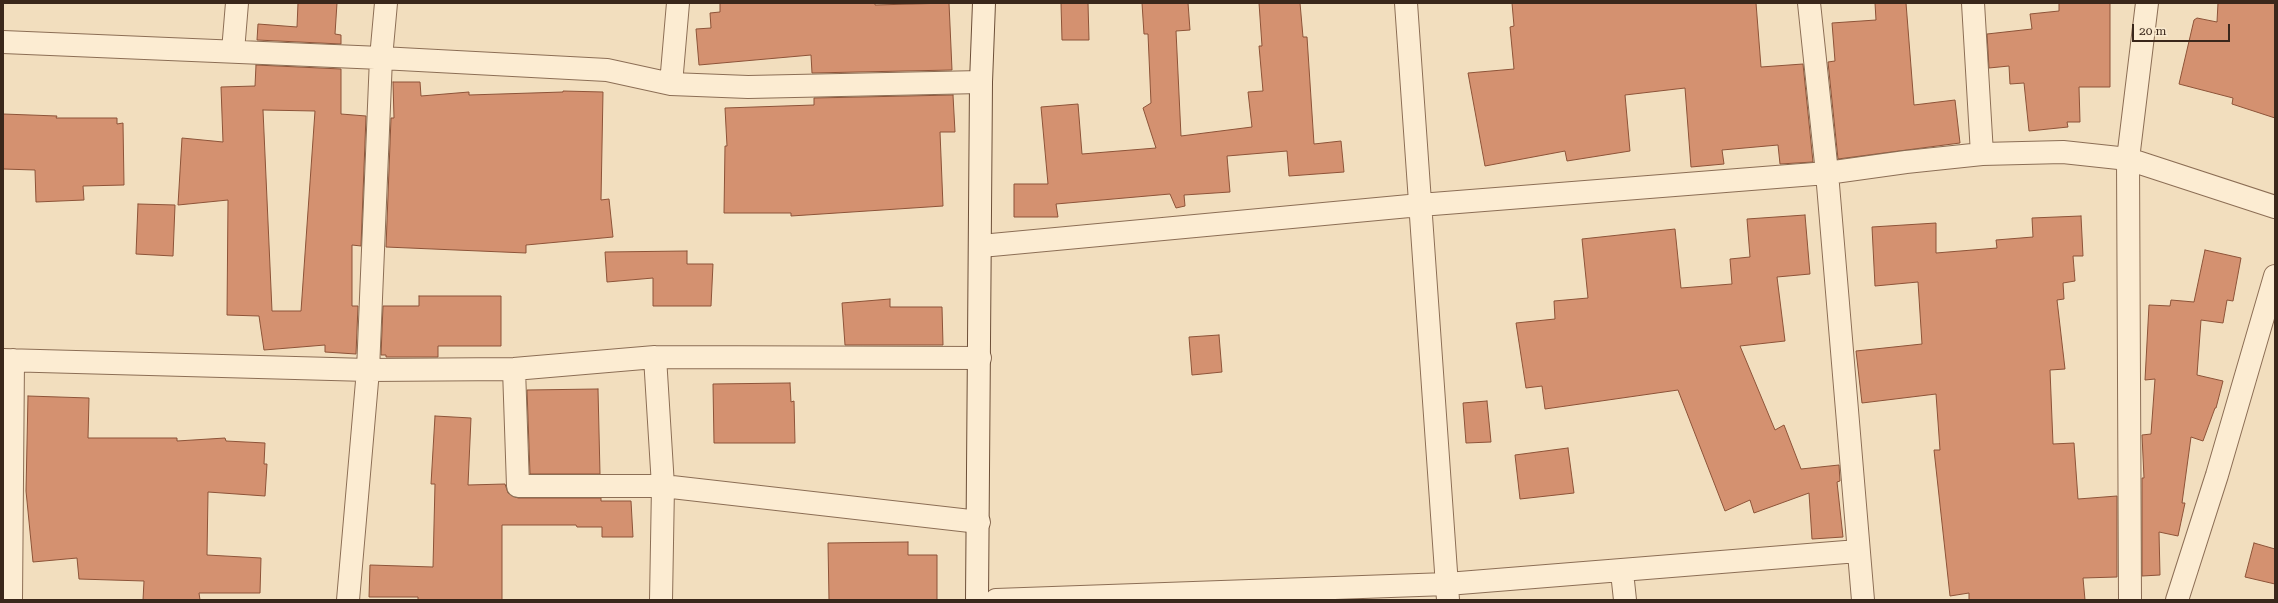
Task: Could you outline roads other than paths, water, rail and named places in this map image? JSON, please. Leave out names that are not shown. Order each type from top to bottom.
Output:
[{"type":"street","points":[[233,51],[237,3]]},
{"type":"street","points":[[348,600],[368,370],[381,58],[386,3]]},
{"type":"street","points":[[671,84],[678,3]]},
{"type":"street","points":[[977,600],[979,522],[981,82],[984,3]]},
{"type":"street","points":[[1406,3],[1448,592]]},
{"type":"street","points":[[1809,3],[1827,173],[1863,600]]},
{"type":"street","points":[[1973,3],[1982,154]]},
{"type":"street","points":[[2130,600],[2128,158],[2147,3]]},
{"type":"street","points":[[3,42],[233,51],[607,70],[671,84],[748,87],[981,82]]},
{"type":"street","points":[[981,246],[1420,205],[1827,173],[1906,162],[1982,154],[2063,152],[2128,158],[2275,207]]},
{"type":"street","points":[[2177,600],[2217,475],[2275,276]]},
{"type":"street","points":[[11,600],[8,360],[368,370],[514,369],[655,357],[980,358]]},
{"type":"street","points":[[655,357],[663,486],[661,600]]},
{"type":"street","points":[[514,369],[518,486],[663,486],[979,522]]},
{"type":"street","points":[[996,600],[1448,592],[1622,572],[1858,552]]},
{"type":"street","points":[[1622,572],[1625,600]]}]
